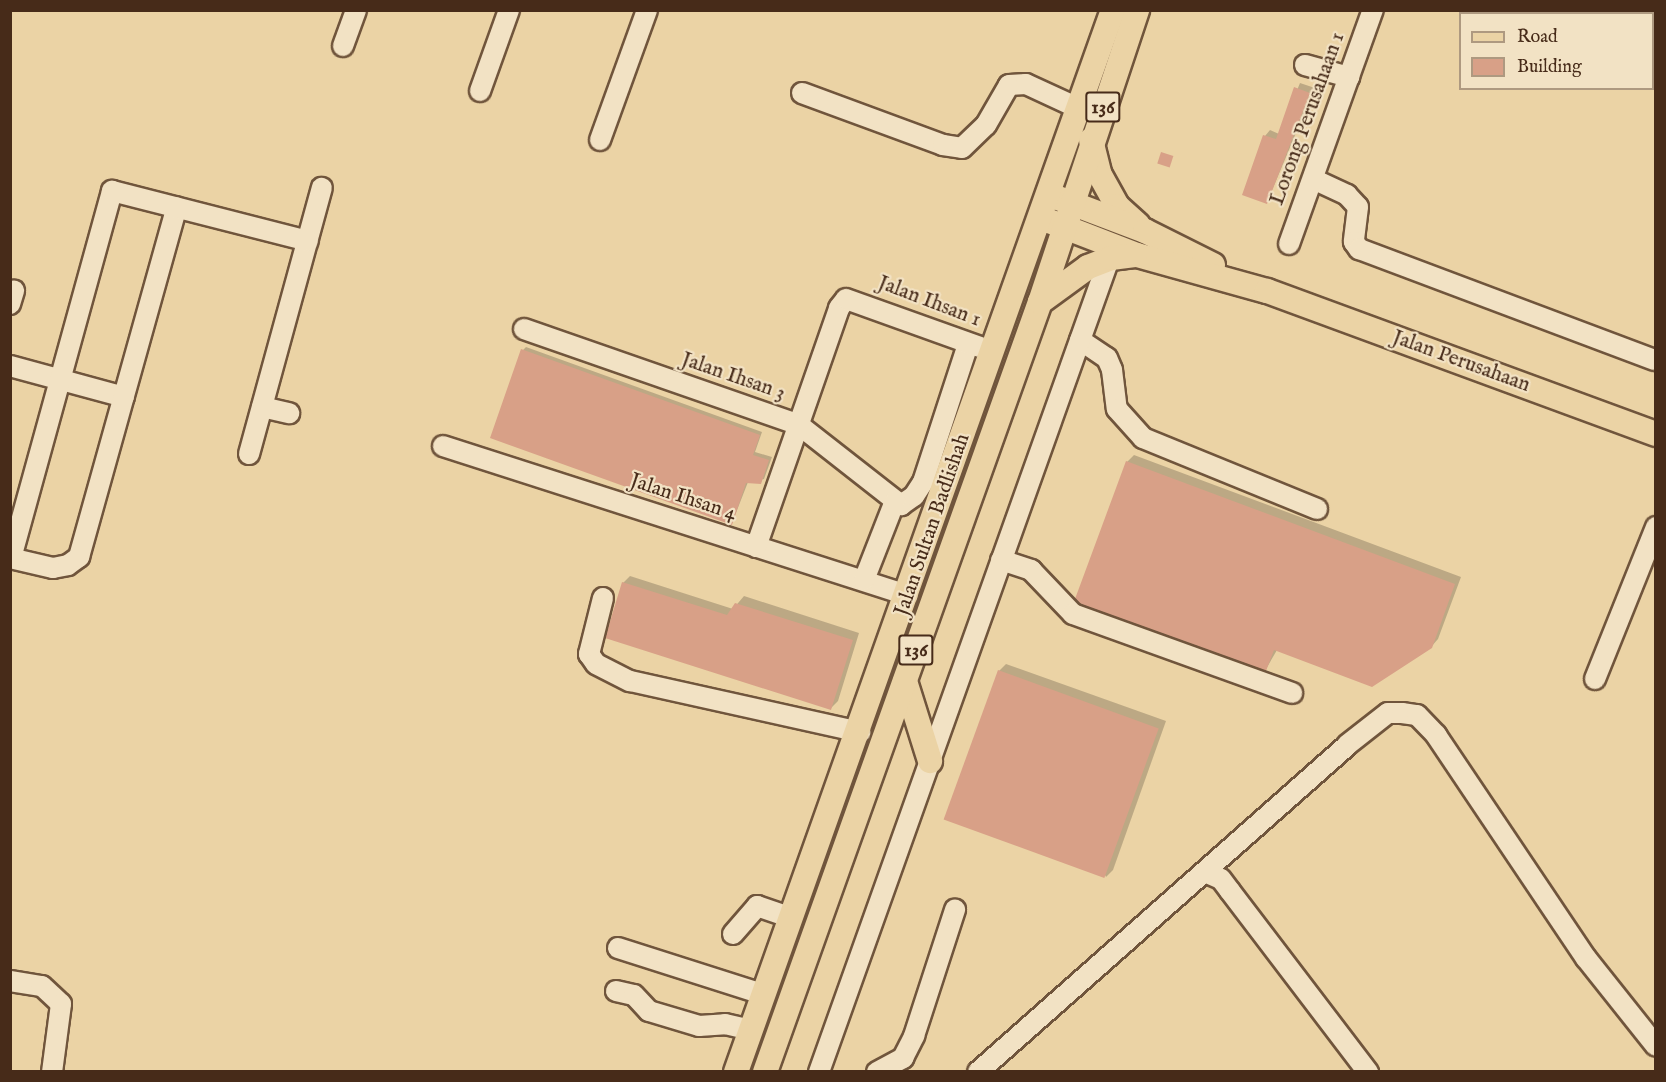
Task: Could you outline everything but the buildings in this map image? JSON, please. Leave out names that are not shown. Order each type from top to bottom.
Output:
[{"type":"main road","name":"Jalan Sultan Badlishah","points":[[736,1071],[860,732],[1113,10]]},
{"type":"main road","name":"Jalan Sultan Badlishah","points":[[765,1071],[1040,302],[1091,140],[1137,10]]},
{"type":"main road","points":[[1091,140],[1100,175],[1117,206],[1145,231]]},
{"type":"main road","name":"Jalan Perusahaan","points":[[1048,194],[1145,231],[1267,291]]},
{"type":"main road","name":"Jalan Perusahaan","points":[[1040,218],[1137,255],[1267,291],[1656,434]]},
{"type":"main road","points":[[1040,302],[1069,278],[1109,259],[1137,255]]},
{"type":"main road","points":[[905,681],[930,761]]},
{"type":"street","points":[[343,46],[356,10]]},
{"type":"street","points":[[480,91],[509,10]]},
{"type":"street","points":[[600,140],[647,10]]},
{"type":"street","name":"Lorong Perusahaan 1","points":[[1289,244],[1373,10]]},
{"type":"street","points":[[1305,66],[1349,77]]},
{"type":"street","points":[[802,93],[943,145],[962,148],[986,125],[1009,85],[1026,84],[1078,108]]},
{"type":"street","points":[[1312,179],[1347,195],[1358,207],[1354,242],[1359,249],[1655,360]]},
{"type":"street","points":[[249,454],[322,188]]},
{"type":"street","points":[[177,207],[79,557],[68,565],[52,568],[11,558],[112,191],[177,207],[308,241]]},
{"type":"street","points":[[821,1071],[1109,259]]},
{"type":"street","name":"Jalan Ihsan 1","points":[[799,425],[839,308],[846,298],[994,352]]},
{"type":"street","name":"Jalan Ihsan 3","points":[[524,329],[799,425],[901,502]]},
{"type":"street","points":[[1080,340],[1107,358],[1112,370],[1117,409],[1143,438],[1317,508]]},
{"type":"street","points":[[864,580],[901,502],[923,482],[968,344]]},
{"type":"street","points":[[10,366],[124,397]]},
{"type":"street","points":[[262,407],[289,413]]},
{"type":"street","points":[[756,547],[799,425]]},
{"type":"street","name":"Jalan Ihsan 4","points":[[443,446],[908,595]]},
{"type":"street","points":[[1595,679],[1656,527]]},
{"type":"street","points":[[1001,560],[1031,570],[1073,614],[1292,693]]},
{"type":"street","points":[[603,598],[588,654],[596,664],[630,681],[860,732]]},
{"type":"street","points":[[982,1070],[1388,713],[1417,715],[1436,735],[1586,958],[1656,1046]]},
{"type":"street","points":[[1205,872],[1221,879],[1368,1071]]},
{"type":"street","points":[[733,934],[757,906],[792,918]]},
{"type":"street","points":[[877,1071],[903,1059],[914,1036],[955,910]]},
{"type":"street","points":[[618,948],[765,995]]},
{"type":"street","points":[[10,981],[42,986],[61,1004],[52,1071]]},
{"type":"street","points":[[616,991],[634,995],[649,1011],[699,1026],[725,1024],[752,1030]]}]
